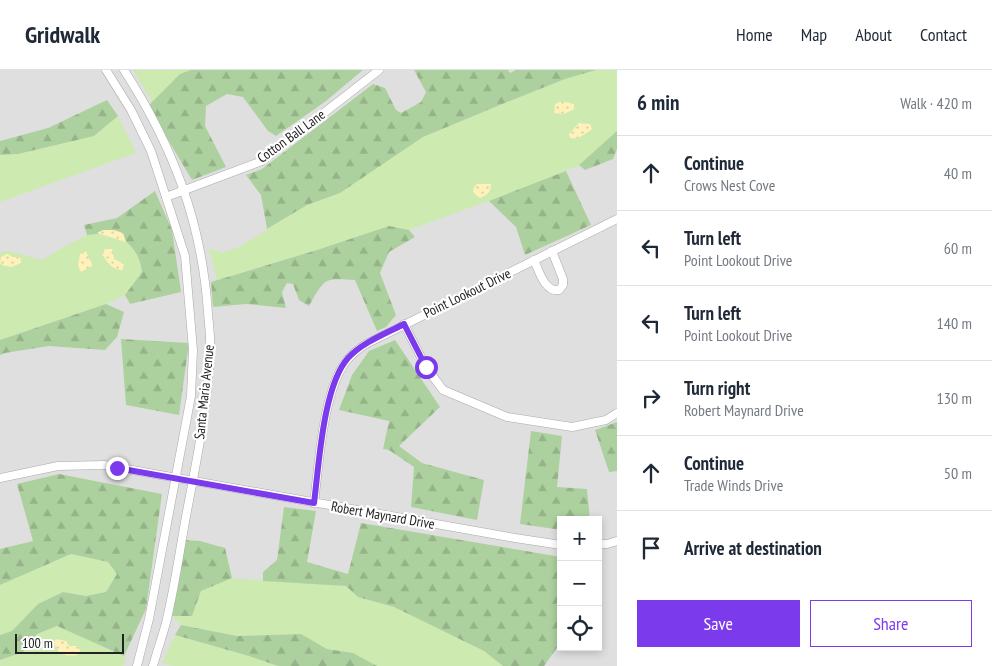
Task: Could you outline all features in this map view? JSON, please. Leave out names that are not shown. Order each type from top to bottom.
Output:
[{"type":"street","name":"Santa Maria Avenue","points":[[106,70],[131,110],[151,151],[185,256],[193,350],[191,396],[149,619],[137,666]]},
{"type":"street","name":"Santa Maria Avenue","points":[[124,70],[167,144],[184,191],[201,254],[207,299],[210,350],[206,397],[193,482],[166,623],[153,666]]},
{"type":"street","name":"Cotton Ball Lane","points":[[166,197],[262,160],[379,70]]},
{"type":"street","points":[[131,110],[143,100]]},
{"type":"street","name":"Point Lookout Drive","points":[[314,503],[328,404],[336,377],[348,358],[366,344],[404,324],[617,219]]},
{"type":"street","points":[[534,260],[548,288],[559,290],[563,285],[563,279],[552,251]]},
{"type":"street","points":[[185,256],[201,254]]},
{"type":"street","points":[[404,324],[426,367],[443,390],[507,417],[572,427],[606,420],[617,413]]},
{"type":"street","name":"Robert Maynard Drive","points":[[0,478],[58,466],[104,465],[557,544]]},
{"type":"street","points":[[602,544],[617,541]]},
{"type":"shaded area","points":[[0,70],[617,70],[617,666],[0,666]]},
{"type":"green space","points":[[133,70],[225,70],[157,110]]},
{"type":"green space","points":[[191,70],[363,70],[326,101],[276,136],[268,131],[243,97],[227,94],[206,106],[205,126],[226,167],[192,180],[148,106],[180,74]]},
{"type":"green space","points":[[414,70],[508,70],[510,73],[516,70],[596,70],[565,79],[423,137],[340,193],[307,205],[267,229],[261,195],[246,175],[262,169],[373,84],[385,88],[396,110],[401,113],[421,102],[426,92]]},
{"type":"green space","points":[[596,70],[617,70],[617,131],[580,165],[409,230],[389,226],[217,280],[209,248],[222,253],[239,247],[307,205],[340,193],[423,137],[565,79]]},
{"type":"green space","points":[[107,100],[118,116],[94,136],[18,154],[0,155],[0,141],[48,128]]},
{"type":"green space","points":[[118,116],[136,153],[0,202],[0,155],[18,154],[94,136]]},
{"type":"green space","points":[[617,131],[617,149],[613,159],[585,170],[579,165]]},
{"type":"green space","points":[[566,171],[591,225],[525,255],[516,227],[489,201]]},
{"type":"green space","points":[[155,191],[172,230],[181,292],[130,304],[125,295],[142,272],[139,259],[130,245],[116,232],[87,235],[84,225],[117,218]]},
{"type":"green space","points":[[389,226],[409,230],[415,237],[389,252],[380,273],[396,315],[386,327],[377,331],[355,280],[337,279],[326,282],[318,290],[309,306],[299,300],[293,284],[287,283],[282,292],[286,308],[246,304],[213,307],[211,282]]},
{"type":"green space","points":[[116,232],[134,249],[142,272],[125,295],[106,304],[0,340],[0,252],[9,251],[42,260],[87,235]]},
{"type":"green space","points":[[106,304],[124,312],[117,337],[105,350],[49,346],[0,355],[0,340]]},
{"type":"green space","points":[[121,339],[189,343],[179,415],[126,405]]},
{"type":"green space","points":[[395,340],[440,407],[399,446],[422,463],[484,480],[477,520],[411,507],[414,467],[389,450],[383,449],[389,421],[339,410],[352,375],[369,351]]},
{"type":"green space","points":[[617,422],[617,471],[609,472],[595,430]]},
{"type":"green space","points":[[531,431],[562,436],[557,487],[587,489],[590,516],[557,516],[557,529],[520,524]]},
{"type":"green space","points":[[59,474],[162,494],[146,609],[124,656],[57,626],[37,634],[23,652],[0,660],[0,635],[12,631],[38,604],[63,592],[86,596],[106,592],[117,574],[108,562],[71,554],[0,585],[0,549],[33,541],[17,484]]},
{"type":"green space","points":[[284,507],[316,511],[307,562],[348,574],[361,523],[557,556],[557,648],[544,666],[503,666],[484,651],[394,607],[358,597],[346,586],[263,581],[263,572],[277,560]]},
{"type":"green space","points":[[185,540],[200,541],[225,548],[232,578],[201,591],[192,616],[172,616]]},
{"type":"green space","points":[[71,554],[108,562],[118,574],[106,592],[86,596],[63,592],[38,604],[12,631],[0,635],[0,585]]},
{"type":"green space","points":[[232,578],[346,586],[358,597],[394,607],[484,651],[503,666],[377,666],[353,653],[327,649],[301,634],[237,636],[181,625],[172,616],[192,616],[201,591]]},
{"type":"green space","points":[[181,625],[237,636],[301,634],[327,649],[353,653],[377,666],[278,666],[175,635]]},
{"type":"green space","points":[[57,626],[124,656],[126,663],[121,666],[0,666],[1,659],[23,652],[37,634]]},
{"type":"green space","points":[[175,635],[278,666],[173,666],[162,663]]},
{"type":"sand","points":[[560,102],[574,104],[574,109],[564,114],[554,113],[555,104]]},
{"type":"sand","points":[[579,123],[590,124],[592,129],[584,135],[570,138],[569,134]]},
{"type":"sand","points":[[477,184],[491,184],[491,187],[486,195],[479,198],[473,192]]},
{"type":"sand","points":[[103,230],[114,230],[123,233],[126,242],[97,233]]},
{"type":"sand","points":[[105,249],[112,249],[114,259],[124,264],[122,270],[112,267],[108,263],[102,254]]},
{"type":"sand","points":[[86,251],[92,266],[81,272],[78,266],[80,254]]},
{"type":"sand","points":[[7,254],[13,257],[20,257],[21,263],[11,267],[2,265],[0,263],[1,257]]},
{"type":"sand","points":[[56,639],[66,641],[69,646],[78,646],[80,651],[77,655],[69,656],[62,654],[55,646],[54,642]]},
{"type":"route","points":[[117,468],[314,503],[328,404],[336,377],[348,358],[366,344],[404,324],[426,367]]}]
